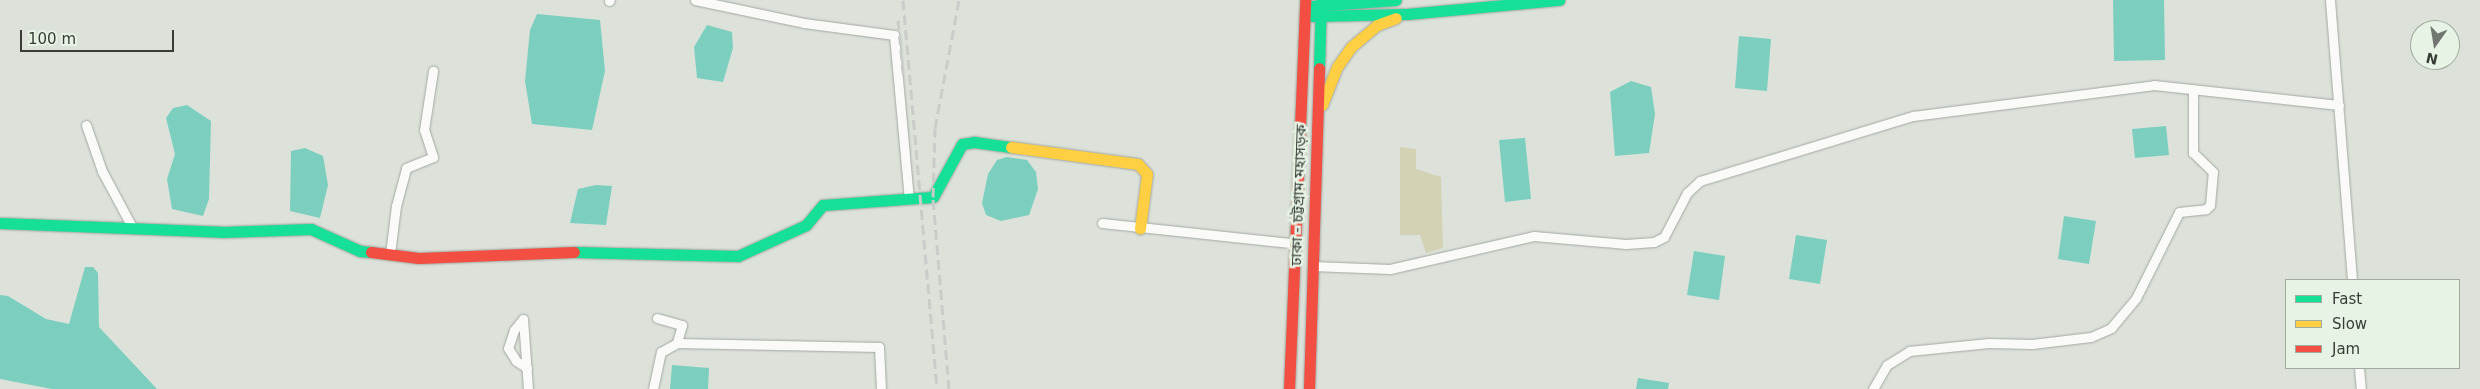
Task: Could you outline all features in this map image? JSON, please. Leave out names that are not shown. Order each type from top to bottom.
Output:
[{"type":"main road","points":[[1321,7],[1396,0]]},
{"type":"main road","points":[[1305,7],[1407,14],[1560,0]]},
{"type":"main road","name":"ঢাকা - চট্টগ্রাম মহাসড়ক","points":[[1289,389],[1297,244],[1305,7]]},
{"type":"main road","name":"ঢাকা - চট্টগ্রাম মহাসড়ক","points":[[1309,389],[1321,7]]},
{"type":"main road","points":[[1316,124],[1326,91],[1351,47],[1377,25],[1407,14]]},
{"type":"main road","points":[[0,224],[132,227],[221,232],[311,229],[360,251],[419,258],[554,251],[738,256],[806,224],[823,205],[933,197],[962,144],[984,143],[1138,164],[1148,174],[1140,229]]},
{"type":"street","points":[[695,0],[804,23],[894,35],[909,199]]},
{"type":"street","points":[[2330,0],[2352,279]]},
{"type":"street","points":[[390,254],[396,206],[406,168],[433,157],[424,130],[432,71]]},
{"type":"street","points":[[1312,266],[1390,269],[1534,236],[1626,244],[1654,242],[1664,237],[1687,193],[1700,181],[1913,116],[2116,88],[2154,85],[2338,105]]},
{"type":"street","points":[[1873,389],[1888,365],[1909,351],[1989,343],[2032,344],[2092,337],[2111,328],[2136,298],[2179,212],[2206,209],[2210,204],[2213,172],[2193,153],[2193,89]]},
{"type":"street","points":[[86,125],[102,171],[132,227]]},
{"type":"street","points":[[1102,223],[1140,229],[1297,244]]},
{"type":"street","points":[[657,318],[683,321],[677,343]]},
{"type":"street","points":[[527,368],[516,361],[508,348],[510,337],[523,319],[527,368],[528,389]]},
{"type":"street","points":[[653,389],[661,352],[677,343],[879,347],[881,389]]},
{"type":"street","points":[[2360,369],[2361,389]]},
{"type":"shaded area","points":[[1400,147],[1416,149],[1416,169],[1441,177],[1443,248],[1426,253],[1420,235],[1400,235]]},
{"type":"water","points":[[2113,0],[2164,0],[2165,60],[2114,61]]},
{"type":"water","points":[[537,14],[600,20],[605,71],[592,130],[532,124],[525,81],[530,30]]},
{"type":"water","points":[[707,25],[732,32],[733,48],[723,82],[697,78],[694,47]]},
{"type":"water","points":[[1739,36],[1771,39],[1767,91],[1735,88]]},
{"type":"water","points":[[1631,81],[1651,87],[1655,114],[1649,153],[1615,156],[1610,92]]},
{"type":"water","points":[[187,105],[211,121],[209,199],[203,216],[172,209],[167,179],[175,154],[166,118],[173,108]]},
{"type":"water","points":[[2166,126],[2169,155],[2135,158],[2132,129]]},
{"type":"water","points":[[1525,138],[1531,199],[1505,202],[1499,140]]},
{"type":"water","points":[[305,148],[323,156],[328,185],[320,218],[290,211],[291,151]]},
{"type":"water","points":[[1007,157],[1027,160],[1036,172],[1038,189],[1029,215],[1001,221],[986,215],[982,203],[988,174],[997,160]]},
{"type":"water","points":[[596,185],[612,186],[606,225],[570,223],[578,189]]},
{"type":"water","points":[[2064,216],[2096,221],[2089,264],[2058,259]]},
{"type":"water","points":[[1796,235],[1827,240],[1820,284],[1789,279]]},
{"type":"water","points":[[1694,251],[1725,256],[1719,300],[1687,295]]},
{"type":"water","points":[[85,267],[93,267],[98,273],[99,327],[157,389],[52,389],[0,379],[0,295],[8,296],[46,319],[69,324]]},
{"type":"water","points":[[672,365],[709,368],[708,389],[670,389]]},
{"type":"water","points":[[1638,378],[1669,383],[1668,389],[1636,389]]},
{"type":"railway","points":[[903,0],[937,389]]},
{"type":"railway","points":[[949,389],[933,197],[935,128],[959,0]]},
{"type":"railway","points":[[898,20],[903,73]]},
{"type":"traffic: fast","points":[[1319,68],[1321,0]]},
{"type":"traffic: fast","points":[[1312,6],[1396,0]]},
{"type":"traffic: fast","points":[[1312,16],[1407,14],[1559,0]]},
{"type":"traffic: fast","points":[[574,252],[738,256],[806,225],[823,205],[933,197],[962,144],[974,142],[1011,147]]},
{"type":"traffic: fast","points":[[0,223],[221,232],[311,229],[360,251],[371,252]]},
{"type":"traffic: slow","points":[[1322,105],[1337,67],[1351,47],[1377,25],[1396,18]]},
{"type":"traffic: slow","points":[[1011,147],[1138,164],[1147,174],[1140,229]]},
{"type":"traffic: jam","points":[[1289,389],[1305,0]]},
{"type":"traffic: jam","points":[[1309,389],[1319,68]]},
{"type":"traffic: jam","points":[[371,252],[419,258],[574,252]]}]
